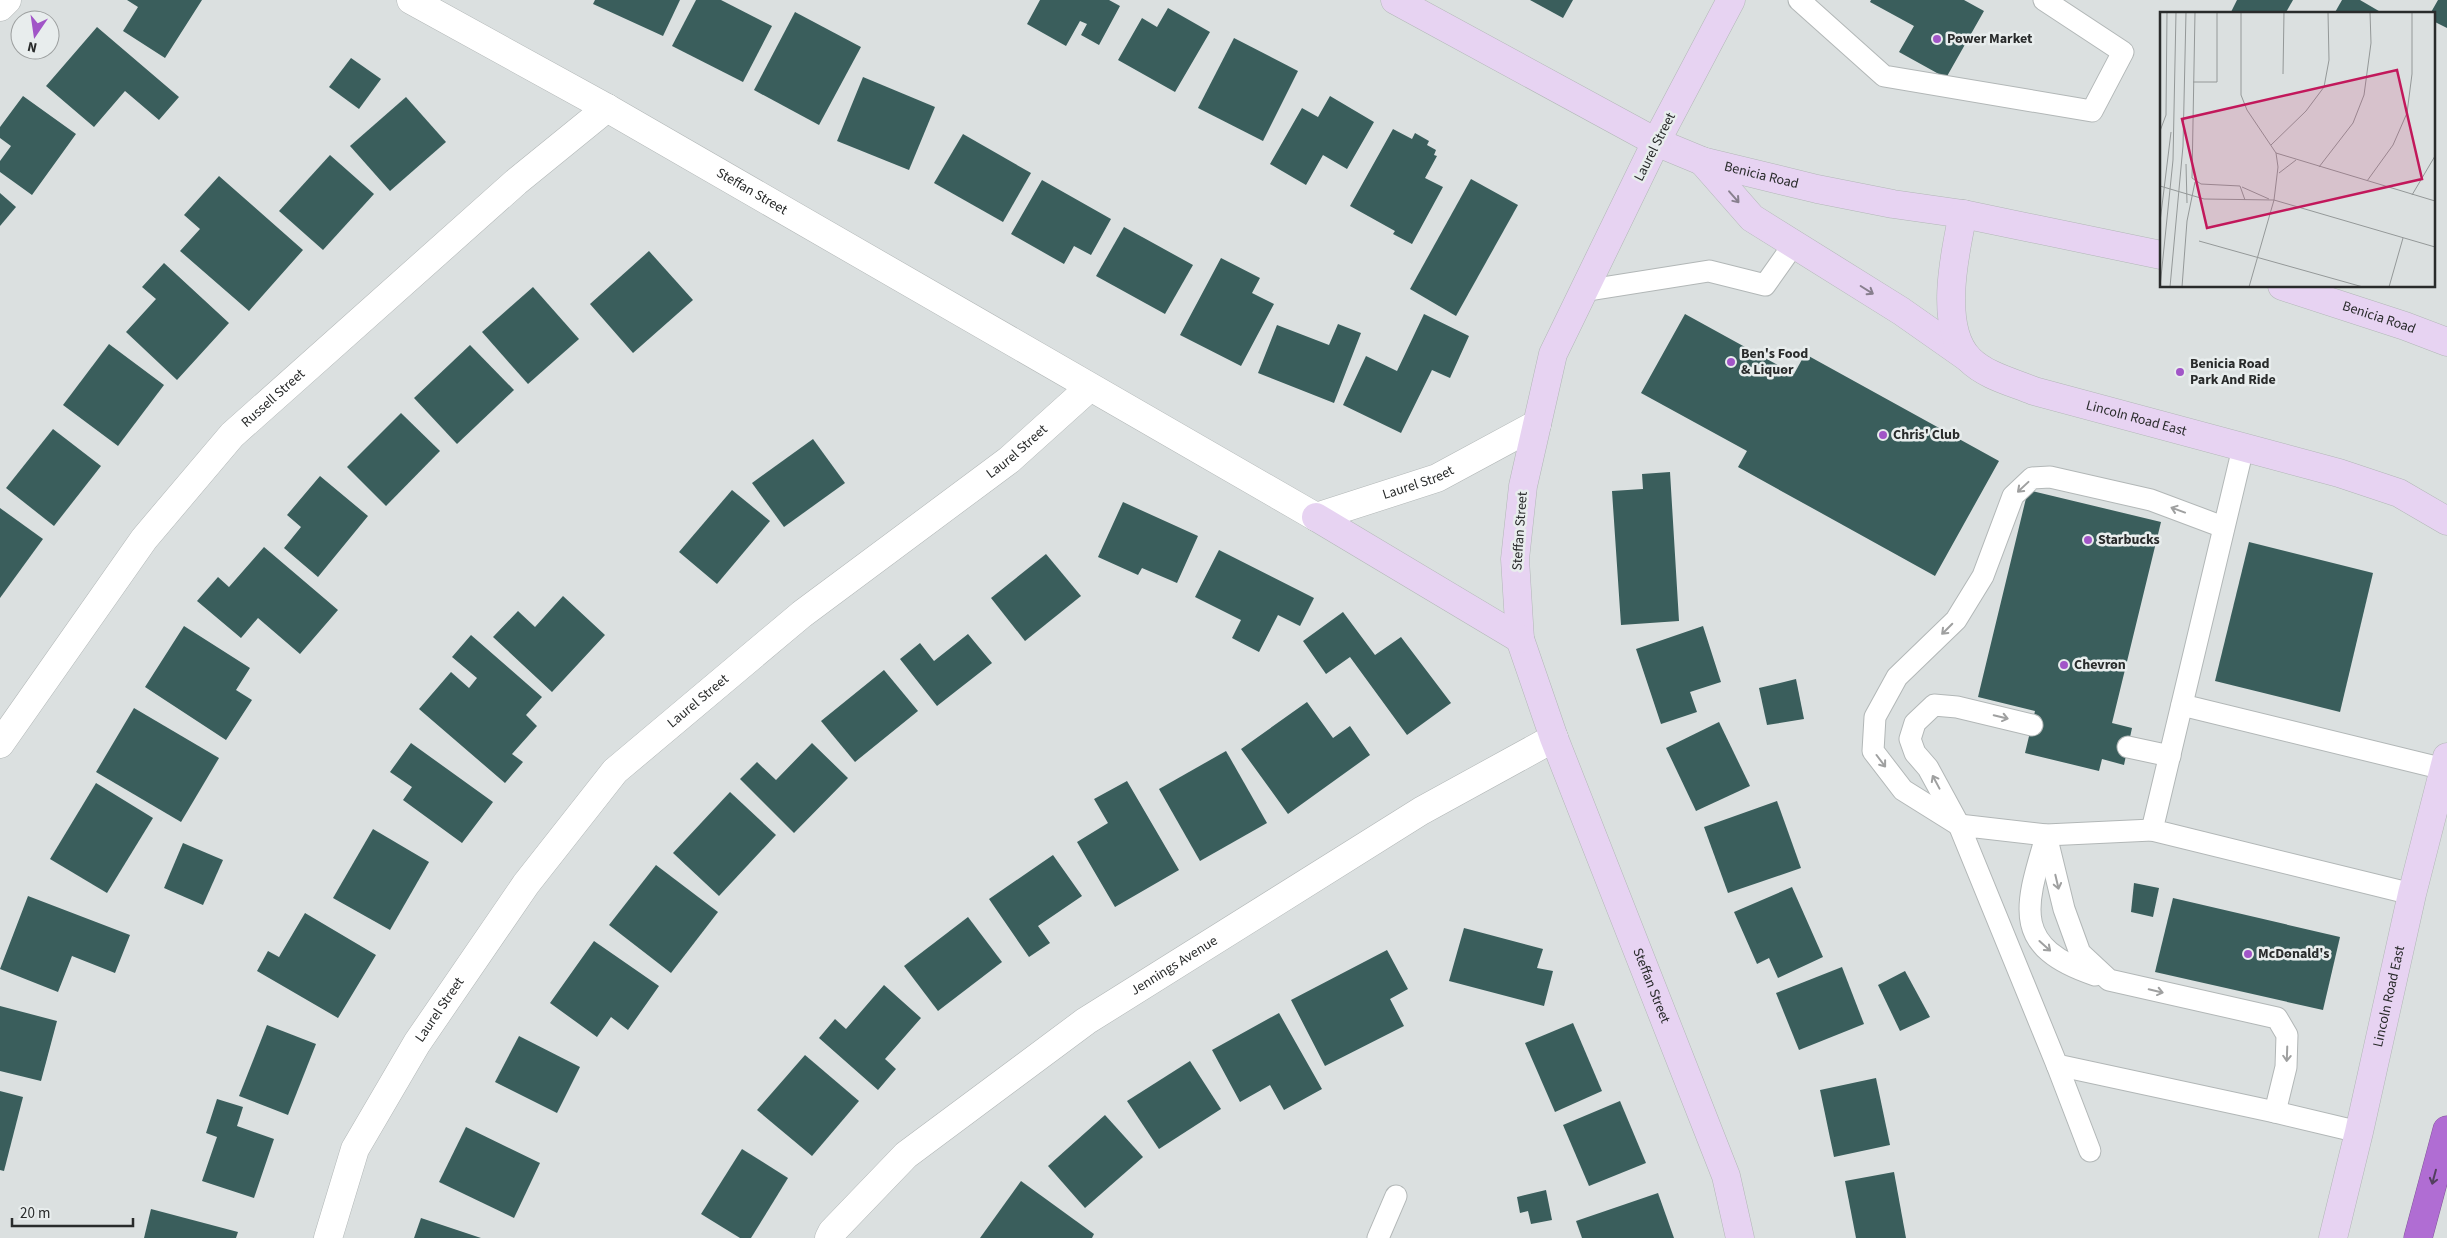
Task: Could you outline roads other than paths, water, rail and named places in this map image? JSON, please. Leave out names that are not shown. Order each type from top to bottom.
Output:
[{"type":"highway","points":[[2418,1238],[2447,1130]]},
{"type":"street","points":[[0,7],[7,0]]},
{"type":"street","name":"Steffan Street","points":[[411,0],[607,108],[1089,388]]},
{"type":"street","name":"Benicia Road","points":[[1395,0],[1656,142],[1702,161],[1893,204],[1963,214],[2160,255]]},
{"type":"street","name":"Laurel Street","points":[[1316,517],[1437,478],[1537,424],[1553,354],[1656,142],[1731,0]]},
{"type":"street","name":"Russell Street","points":[[0,744],[144,539],[232,434],[516,182],[607,108]]},
{"type":"street","points":[[1702,161],[1752,218],[1901,311],[1968,358]]},
{"type":"street","name":"Lincoln Road East","points":[[1963,214],[1954,256],[1951,288],[1956,335],[1968,358],[1989,374],[2034,391],[2339,474],[2400,493],[2447,521]]},
{"type":"street","name":"Benicia Road","points":[[2288,288],[2405,326],[2447,342]]},
{"type":"street","points":[[1089,388],[1316,517],[1520,639]]},
{"type":"street","name":"Laurel Street","points":[[328,1238],[355,1149],[417,1043],[526,884],[615,771],[802,614],[1008,460],[1089,388]]},
{"type":"street","name":"Steffan Street","points":[[1537,424],[1523,486],[1515,559],[1520,639],[1554,738],[1726,1176],[1740,1238]]},
{"type":"street","name":"Jennings Avenue","points":[[829,1238],[832,1232],[906,1155],[1086,1021],[1421,811],[1554,738]]},
{"type":"street","name":"Lincoln Road East","points":[[2333,1238],[2359,1132],[2412,894],[2446,763]]},
{"type":"lane","points":[[1799,0],[1884,76],[2092,110],[2123,52],[2044,0]]},
{"type":"lane","points":[[1583,291],[1709,271],[1765,285],[1794,244]]},
{"type":"lane","points":[[2152,830],[2243,448]]},
{"type":"lane","points":[[2223,527],[2151,500],[2050,477],[2032,478],[2013,496],[1983,576],[1956,620],[1896,677],[1875,718],[1873,751],[1903,790],[1959,825],[2046,835],[2152,830],[2412,894]]},
{"type":"lane","points":[[2032,724],[1957,707],[1934,705],[1915,722],[1910,739],[1914,753],[1928,768],[1959,825],[2090,1151]]},
{"type":"lane","points":[[2182,705],[2446,763]]},
{"type":"lane","points":[[2128,747],[2170,756]]},
{"type":"lane","points":[[2046,835],[2064,910],[2080,954],[2110,980]]},
{"type":"lane","points":[[2046,835],[2028,904],[2031,925],[2038,941],[2057,957],[2081,970],[2110,980],[2276,1018],[2287,1035],[2286,1067],[2275,1112]]},
{"type":"lane","points":[[2057,1066],[2275,1112],[2359,1132]]},
{"type":"lane","points":[[1378,1238],[1396,1196]]},
{"type":"place","name":"Power Market","points":[[1937,39]]},
{"type":"place","name":"Ben's Food & Liquor","points":[[1731,362]]},
{"type":"place","name":"Benicia Road Park And Ride","points":[[2180,372]]},
{"type":"place","name":"Chris' Club","points":[[1883,435]]},
{"type":"place","name":"Starbucks","points":[[2088,540]]},
{"type":"place","name":"Chevron","points":[[2064,665]]},
{"type":"place","name":"McDonald's","points":[[2248,954]]}]
